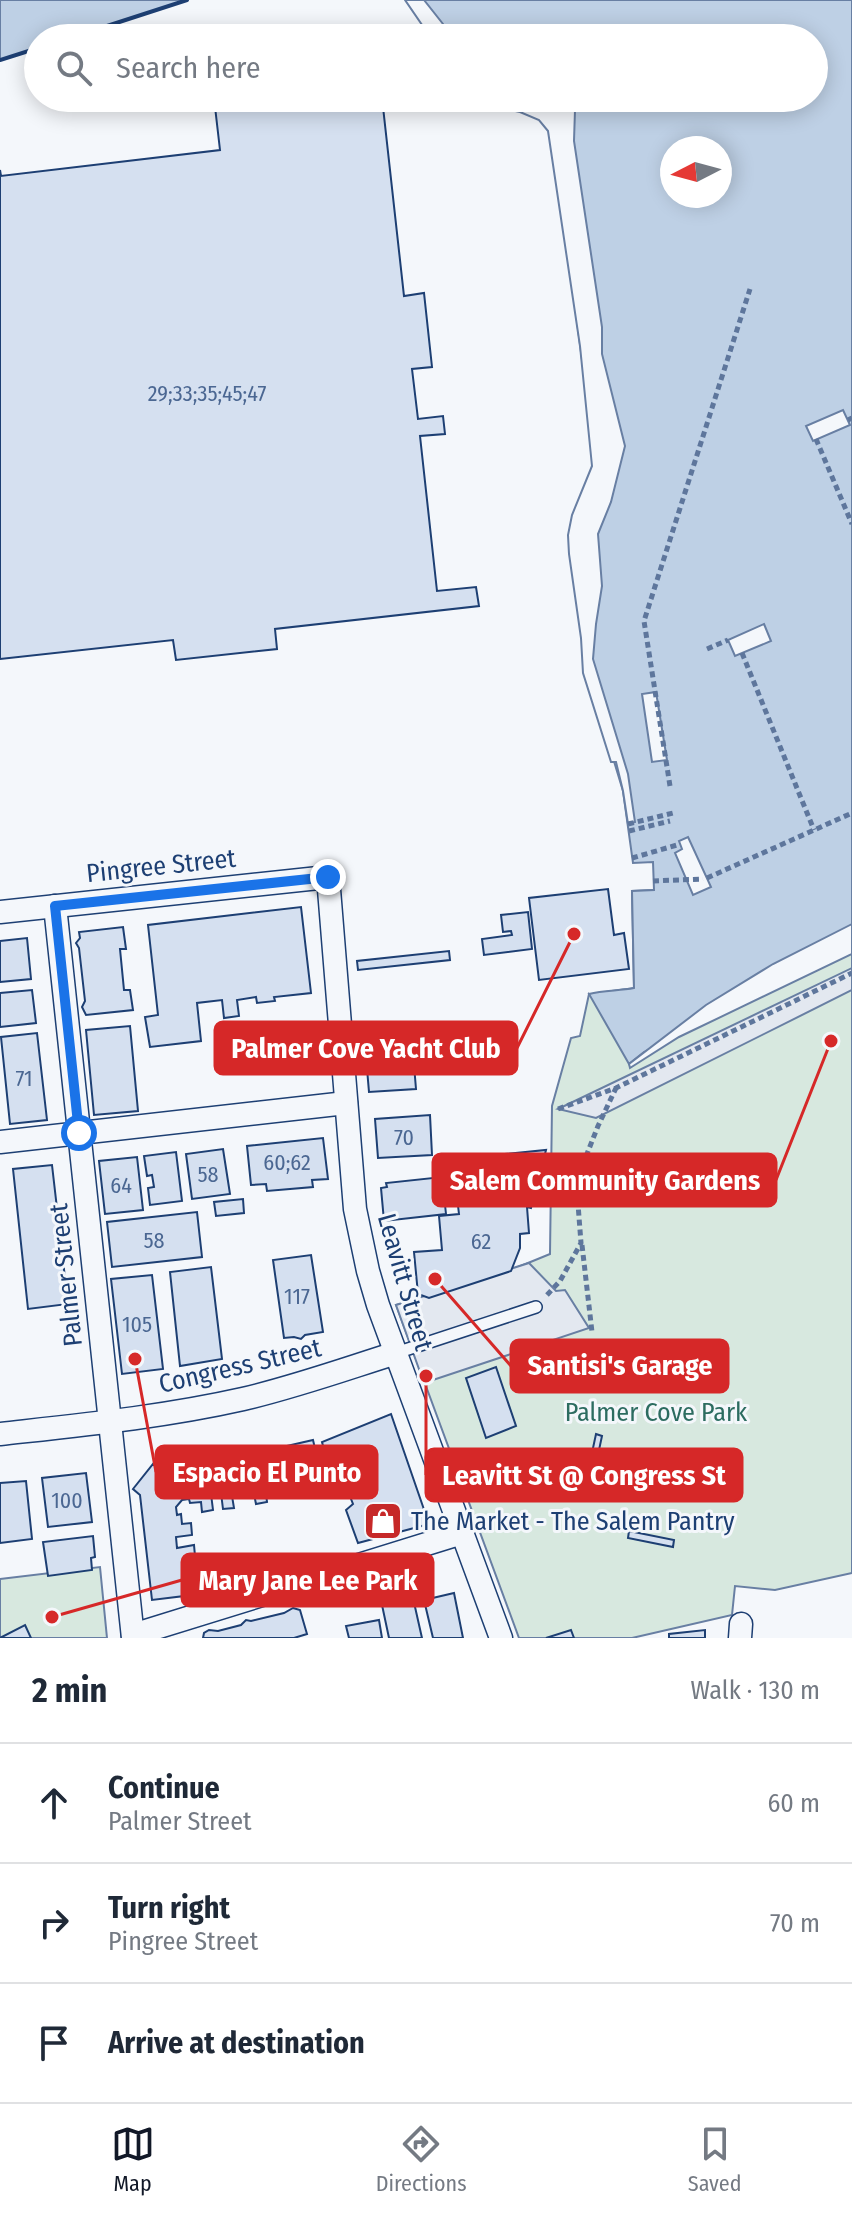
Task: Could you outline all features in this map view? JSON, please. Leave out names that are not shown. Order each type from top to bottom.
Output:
[{"type":"street","name":"Pingree Street","points":[[0,912],[328,877]]},
{"type":"street","name":"Leavitt Street","points":[[328,877],[355,1209],[368,1271],[501,1638]]},
{"type":"street","name":"Palmer Street","points":[[55,906],[133,1636]]},
{"type":"street","points":[[0,1142],[346,1103]]},
{"type":"street","name":"Congress Street","points":[[0,1434],[187,1410],[291,1387],[396,1353]]},
{"type":"street","points":[[133,1636],[462,1533]]},
{"type":"lane","points":[[396,1353],[536,1307]]},
{"type":"path","points":[[670,786],[644,621],[750,289]]},
{"type":"path","points":[[816,439],[852,524]]},
{"type":"path","points":[[707,649],[728,640]]},
{"type":"path","points":[[742,653],[814,830]]},
{"type":"path","points":[[628,824],[673,813]]},
{"type":"path","points":[[653,881],[705,879],[852,813]]},
{"type":"path","points":[[629,831],[670,821]]},
{"type":"path","points":[[632,858],[677,845]]},
{"type":"path","points":[[558,1109],[616,1088],[852,973]]},
{"type":"path","points":[[592,1332],[578,1204],[583,1164],[616,1088]]},
{"type":"path","points":[[536,1307],[560,1281],[581,1243]]},
{"type":"green space","name":"Palmer Cove Park","points":[[654,890],[852,949],[852,1573],[775,1590],[735,1586],[732,1615],[632,1638],[519,1638],[396,1305],[474,1283],[550,1254],[552,1106],[571,1038],[580,1036],[589,994],[634,988],[632,891]]},
{"type":"green space","points":[[100,1567],[107,1638],[0,1638],[0,1579]]},
{"type":"shaded area","points":[[852,968],[852,990],[596,1118],[558,1109]]},
{"type":"shaded area","points":[[529,1263],[556,1291],[565,1290],[589,1328],[424,1383],[396,1305]]},
{"type":"water","points":[[0,0],[187,0],[113,24],[24,24],[24,52],[0,60]]},
{"type":"water","points":[[409,0],[852,0],[852,949],[644,1052],[629,1064],[589,994],[634,988],[632,891],[654,890],[653,862],[633,863],[623,791],[586,669],[596,467],[552,130],[542,117],[525,112],[828,112],[828,24],[425,24]]},
{"type":"pier","points":[[405,0],[424,0],[443,24],[421,24]]},
{"type":"pier","points":[[520,112],[575,112],[574,141],[602,327],[602,354],[625,446],[611,502],[598,534],[602,586],[593,659],[628,774],[635,822],[628,824],[616,762],[611,762],[583,673],[568,535],[572,515],[592,466],[580,346],[548,131],[539,120]]},
{"type":"pier","points":[[843,410],[850,425],[813,441],[806,426]]},
{"type":"pier","points":[[764,624],[771,641],[735,656],[728,640]]},
{"type":"pier","points":[[656,692],[667,760],[652,762],[642,694]]},
{"type":"pier","points":[[688,837],[711,887],[693,895],[675,853],[682,849],[679,841]]},
{"type":"pier","points":[[852,924],[852,954],[679,1037],[630,1068],[629,1064],[706,1005],[773,964]]},
{"type":"building","points":[[216,112],[384,112],[404,296],[424,293],[432,367],[412,369],[418,419],[443,416],[445,434],[420,436],[437,591],[476,587],[479,606],[275,629],[277,649],[176,660],[173,640],[0,659],[0,170],[1,176],[220,150]]},
{"type":"building","points":[[608,889],[614,935],[624,933],[629,969],[539,980],[529,898]]},
{"type":"building","points":[[301,907],[311,993],[274,997],[275,1001],[257,1003],[256,997],[237,1000],[239,1016],[224,1018],[222,1000],[197,1003],[201,1041],[150,1047],[145,1017],[158,1015],[148,925]]},
{"type":"building","points":[[528,912],[532,949],[484,955],[482,939],[512,935],[511,931],[503,932],[501,915]]},
{"type":"building","points":[[123,927],[126,949],[120,949],[124,990],[130,990],[133,1010],[86,1015],[82,1007],[85,1001],[76,943],[80,938],[79,932]]},
{"type":"building","points":[[27,938],[31,979],[0,982],[0,941]]},
{"type":"building","points":[[449,951],[450,960],[358,970],[357,961]]},
{"type":"building","points":[[32,990],[36,1023],[0,1027],[0,993]]},
{"type":"building","points":[[130,1026],[138,1111],[94,1115],[86,1030]]},
{"type":"building","points":[[37,1033],[47,1120],[10,1124],[1,1037]]},
{"type":"building","points":[[413,1053],[416,1089],[369,1092],[366,1057]]},
{"type":"building","points":[[430,1115],[432,1155],[378,1158],[375,1119]]},
{"type":"building","points":[[323,1138],[328,1179],[312,1180],[313,1187],[267,1191],[266,1184],[251,1185],[247,1146]]},
{"type":"building","points":[[223,1149],[230,1194],[192,1199],[186,1154]]},
{"type":"building","points":[[546,1150],[538,1181],[466,1189],[463,1158]]},
{"type":"building","points":[[176,1152],[182,1201],[150,1205],[148,1188],[154,1187],[152,1175],[147,1176],[144,1156]]},
{"type":"building","points":[[137,1157],[143,1210],[105,1214],[99,1161]]},
{"type":"building","points":[[52,1165],[68,1304],[28,1309],[13,1169]]},
{"type":"building","points":[[442,1177],[446,1214],[384,1221],[381,1188],[387,1187],[386,1183]]},
{"type":"building","points":[[538,1181],[531,1208],[527,1207],[529,1233],[520,1234],[520,1248],[511,1271],[429,1298],[418,1294],[414,1252],[442,1250],[439,1216],[459,1214],[456,1189]]},
{"type":"building","points":[[243,1199],[244,1213],[216,1216],[214,1202]]},
{"type":"building","points":[[197,1212],[202,1257],[112,1267],[107,1222]]},
{"type":"building","points":[[311,1255],[323,1332],[305,1335],[301,1339],[284,1338],[273,1260]]},
{"type":"building","points":[[211,1267],[222,1359],[180,1366],[170,1272]]},
{"type":"building","points":[[152,1275],[163,1369],[122,1374],[111,1279]]},
{"type":"building","points":[[496,1367],[516,1426],[486,1438],[466,1378]]},
{"type":"building","points":[[391,1414],[429,1524],[358,1543],[346,1510],[353,1504],[341,1474],[331,1475],[322,1442]]},
{"type":"building","points":[[596,1434],[602,1436],[593,1478],[587,1476]]},
{"type":"building","points":[[313,1440],[322,1478],[287,1487],[278,1448]]},
{"type":"building","points":[[267,1455],[270,1485],[265,1486],[267,1502],[256,1504],[254,1494],[232,1496],[234,1508],[223,1509],[221,1493],[211,1494],[213,1510],[202,1512],[201,1502],[190,1503],[189,1499],[182,1500],[176,1507],[182,1524],[191,1523],[192,1535],[176,1537],[177,1548],[194,1545],[195,1556],[185,1557],[187,1579],[198,1577],[199,1589],[184,1591],[184,1596],[152,1600],[140,1495],[133,1489],[153,1464],[162,1472],[170,1471],[170,1466]]},
{"type":"building","points":[[86,1473],[92,1522],[48,1527],[42,1478]]},
{"type":"building","points":[[26,1481],[32,1539],[0,1543],[0,1483]]},
{"type":"building","points":[[629,1531],[674,1540],[673,1547],[628,1538]]},
{"type":"building","points":[[93,1536],[95,1557],[91,1558],[92,1570],[48,1576],[43,1542]]},
{"type":"building","points":[[454,1593],[463,1638],[433,1638],[424,1600]]},
{"type":"building","points":[[413,1598],[422,1638],[389,1638],[382,1605]]},
{"type":"building","points":[[293,1608],[300,1610],[307,1634],[294,1638],[203,1638],[209,1630],[241,1625],[246,1620],[284,1613]]},
{"type":"building","points":[[379,1620],[382,1638],[349,1638],[346,1626]]},
{"type":"building","points":[[25,1625],[31,1638],[0,1638]]},
{"type":"building","points":[[571,1630],[574,1638],[546,1638]]},
{"type":"building","points":[[705,1630],[705,1638],[669,1638],[669,1634]]},
{"type":"wall","points":[[113,24],[187,0]]},
{"type":"wall","points":[[0,60],[24,52]]},
{"type":"place","name":"Palmer Cove Yacht Club","points":[[574,934]]},
{"type":"place","name":"Salem Community Gardens","points":[[831,1041]]},
{"type":"place","name":"Santisi's Garage","points":[[435,1279]]},
{"type":"place","name":"Espacio El Punto","points":[[135,1359]]},
{"type":"place","name":"Leavitt St @ Congress St","points":[[426,1376]]},
{"type":"place","name":"The Market - The Salem Pantry","points":[[383,1521]]},
{"type":"place","name":"Mary Jane Lee Park","points":[[52,1617]]},
{"type":"route","points":[[79,1133],[55,906],[328,877]]}]
